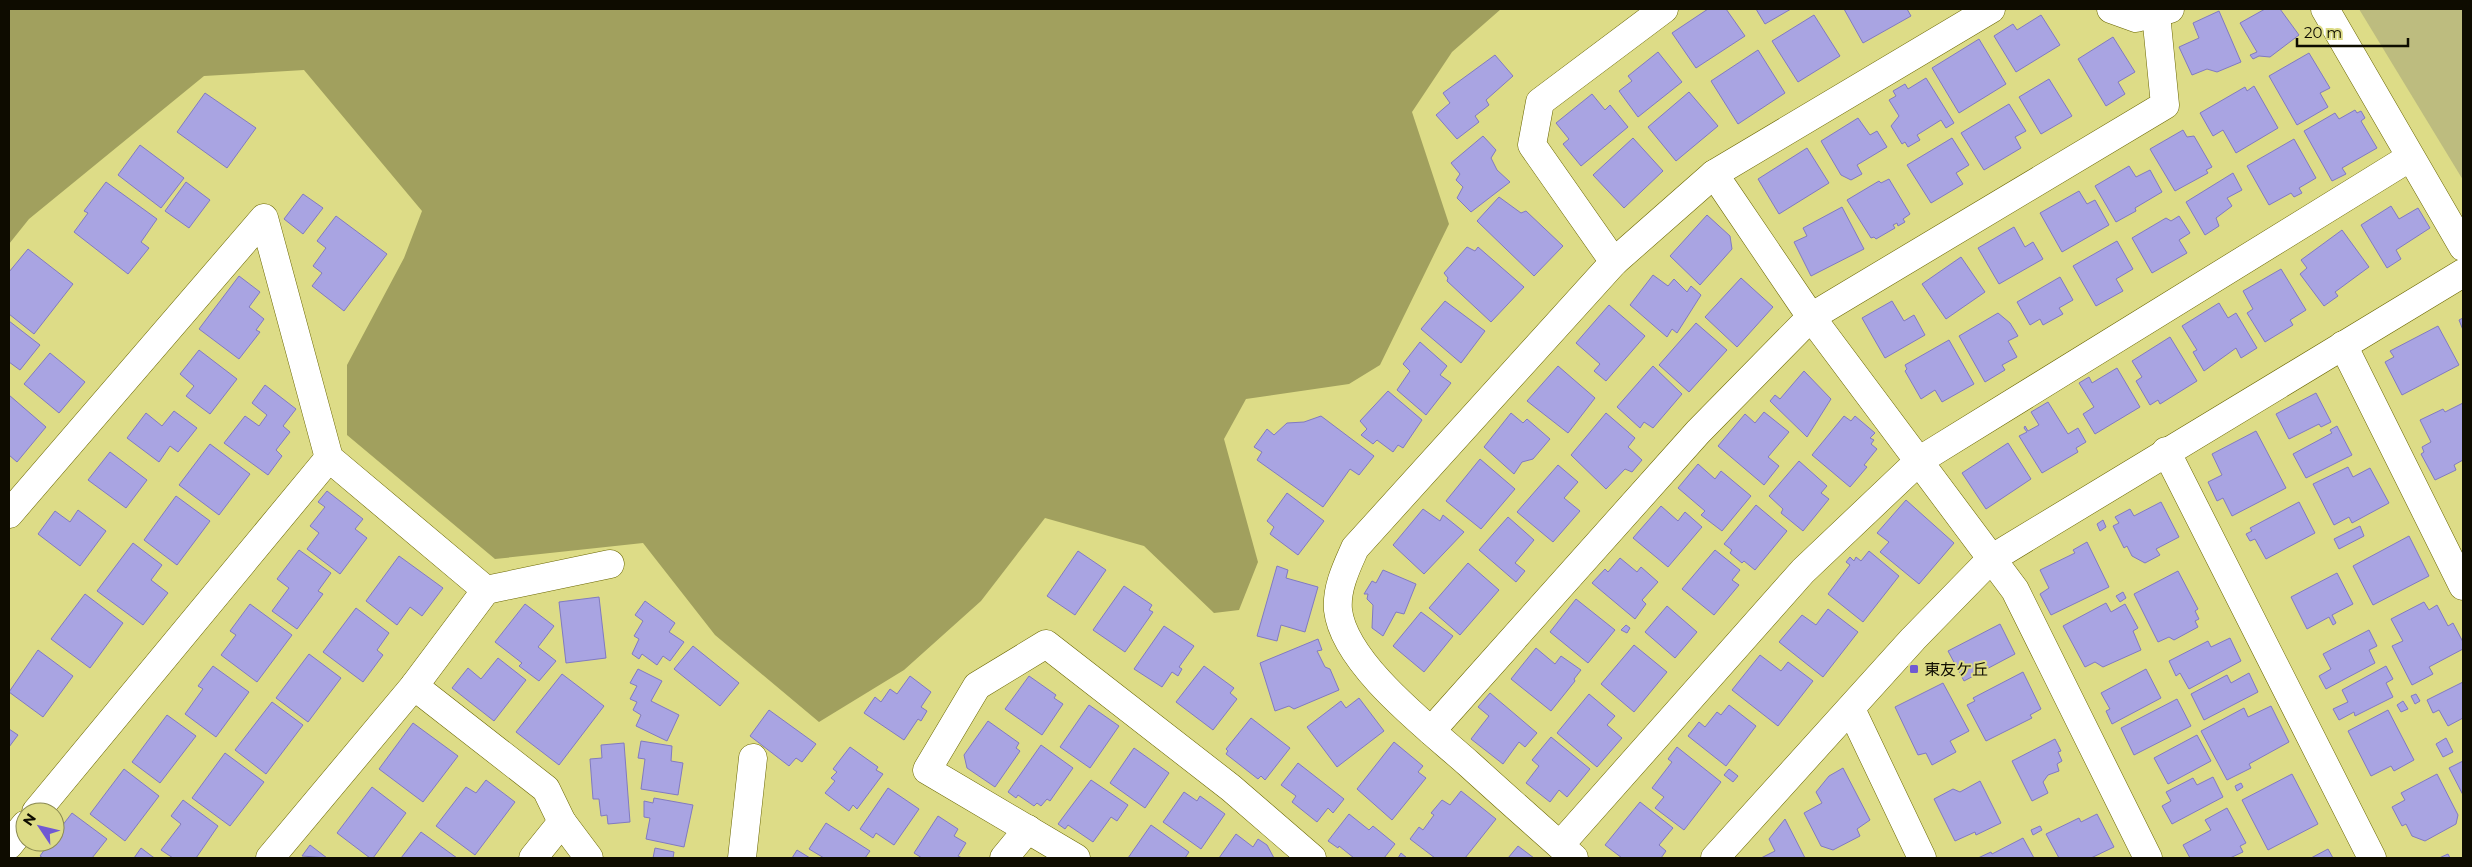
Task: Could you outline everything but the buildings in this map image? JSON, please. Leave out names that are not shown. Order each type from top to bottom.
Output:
[{"type":"street","points":[[1614,262],[1532,145],[1540,102],[1664,9]]},
{"type":"street","points":[[1991,9],[1714,174],[1614,262],[1355,548],[1342,578],[1338,610],[1358,656],[1388,693],[1567,852],[1803,570],[1920,460],[2410,158]]},
{"type":"street","points":[[1431,731],[1698,432],[1811,317],[2165,106],[2163,11],[2136,18],[2111,9]]},
{"type":"street","points":[[2325,9],[2463,247]]},
{"type":"street","points":[[1714,174],[1811,317],[1920,460],[2015,590],[2148,858]]},
{"type":"street","points":[[9,514],[264,218],[329,458],[486,590]]},
{"type":"street","points":[[1715,858],[1913,639],[1991,559],[2166,451],[2463,273]]},
{"type":"street","points":[[2343,345],[2463,586]]},
{"type":"street","points":[[2166,451],[2372,858]]},
{"type":"street","points":[[44,802],[329,458]]},
{"type":"street","points":[[270,858],[414,686],[486,590],[610,564]]},
{"type":"street","points":[[1076,858],[927,770],[977,686],[1046,644],[1231,788],[1312,858]]},
{"type":"street","points":[[414,686],[546,789],[562,822],[589,858]]},
{"type":"street","points":[[1851,709],[1922,858]]},
{"type":"street","points":[[742,858],[753,758]]},
{"type":"street","points":[[533,858],[562,822]]},
{"type":"street","points":[[1004,858],[1028,829]]},
{"type":"shaded area","points":[[9,9],[1501,9],[1452,52],[1412,112],[1449,224],[1380,365],[1349,384],[1246,399],[1224,439],[1258,562],[1239,610],[1214,613],[1144,546],[1045,518],[981,601],[904,670],[819,722],[715,635],[643,543],[495,559],[347,435],[347,365],[404,258],[422,211],[304,70],[204,76],[29,219],[9,244]]},
{"type":"shaded area","points":[[2359,9],[2463,9],[2463,180]]},
{"type":"place","name":"東友ケ丘","points":[[1914,669]]}]
